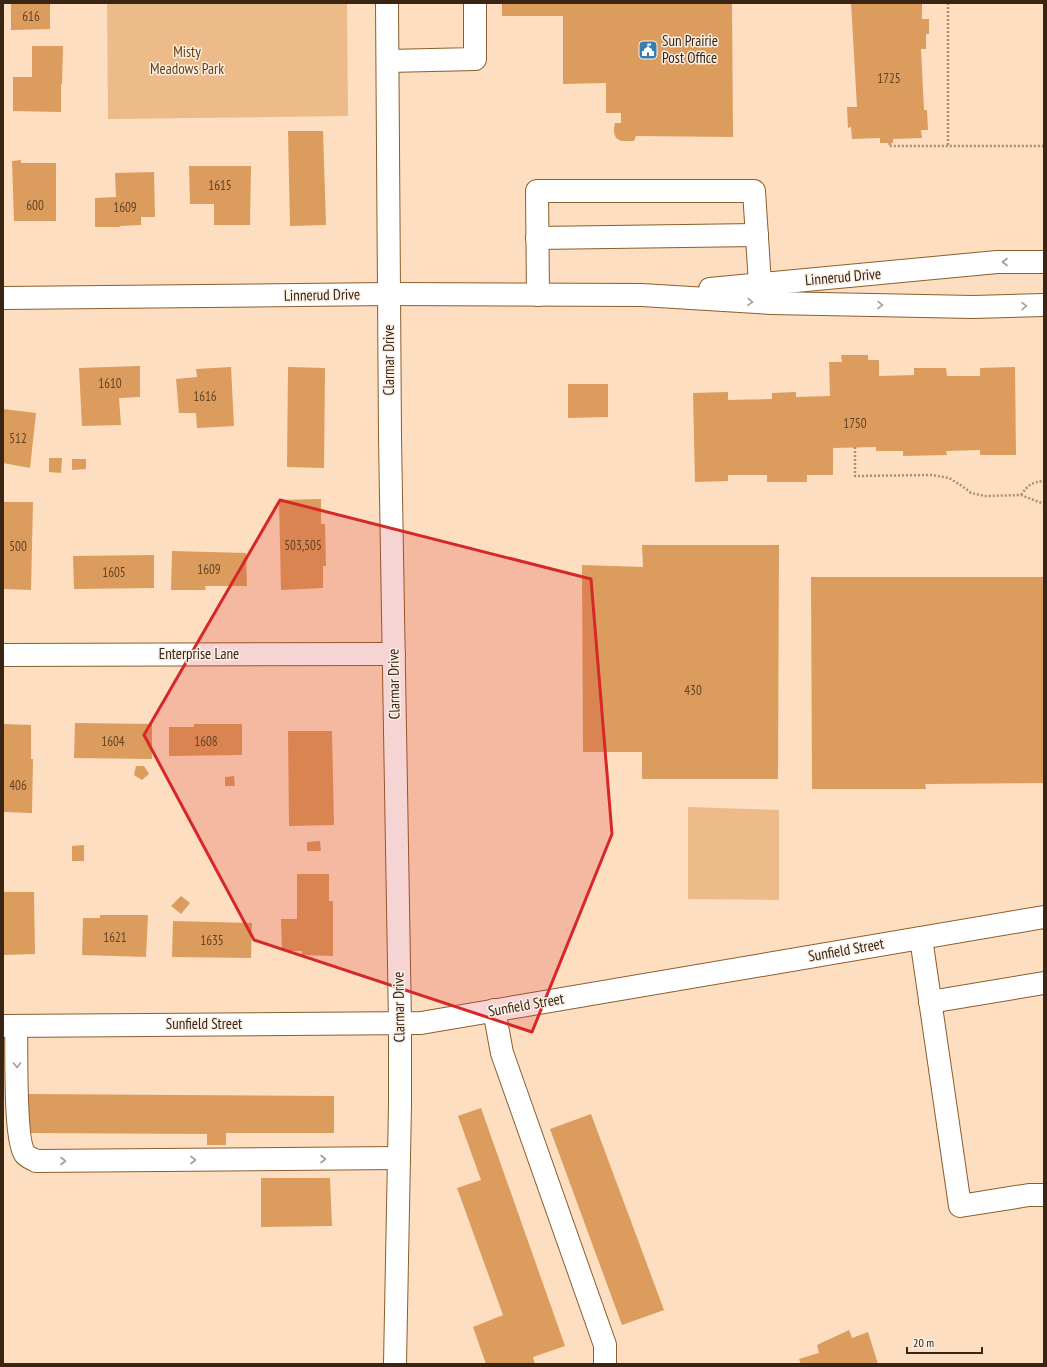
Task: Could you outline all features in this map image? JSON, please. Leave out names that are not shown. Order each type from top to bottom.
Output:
[{"type":"street","name":"Clarmar Drive","points":[[387,3],[390,438],[400,1023],[395,1364]]},
{"type":"street","points":[[388,61],[475,59],[475,3]]},
{"type":"street","points":[[538,295],[537,191],[754,191],[760,284]]},
{"type":"street","points":[[537,238],[757,235]]},
{"type":"street","name":"Linnerud Drive","points":[[642,295],[997,262],[1044,262]]},
{"type":"street","name":"Linnerud Drive","points":[[3,298],[389,294],[642,295],[772,303],[972,307],[1044,306]]},
{"type":"street","name":"Enterprise Lane","points":[[3,655],[394,654]]},
{"type":"street","name":"Sunfield Street","points":[[10,1026],[421,1023],[1044,917]]},
{"type":"street","points":[[921,938],[960,1206],[1029,1195],[1044,1195]]},
{"type":"street","points":[[930,1002],[1044,984]]},
{"type":"street","points":[[494,1010],[502,1053],[605,1345],[605,1364]]},
{"type":"street","points":[[10,1026],[18,1127],[21,1144],[26,1155],[36,1161],[399,1158]]},
{"type":"path","points":[[948,3],[948,146]]},
{"type":"path","points":[[890,143],[889,146],[1044,146]]},
{"type":"path","points":[[855,447],[855,476],[932,475],[949,478],[971,493],[985,496],[1021,495],[1044,504]]},
{"type":"path","points":[[1021,495],[1028,485],[1044,481]]},
{"type":"highlighted area","points":[[280,500],[591,579],[612,834],[532,1032],[254,940],[144,735]]},
{"type":"green space","name":"Misty Meadows Park","points":[[107,3],[347,3],[348,116],[108,119]]},
{"type":"green space","points":[[688,807],[779,810],[779,900],[688,899]]},
{"type":"building","points":[[11,3],[50,3],[50,29],[11,30]]},
{"type":"building","name":"Sun Prairie Post Office","points":[[502,3],[732,3],[733,137],[636,136],[634,141],[621,141],[616,138],[614,128],[615,123],[621,123],[621,113],[606,113],[606,83],[563,84],[563,16],[502,16]]},
{"type":"building","points":[[851,3],[922,3],[922,19],[929,19],[929,34],[926,34],[926,49],[921,49],[924,110],[927,110],[928,130],[921,130],[922,138],[893,139],[893,143],[880,143],[880,138],[852,139],[851,127],[848,128],[847,107],[857,107]]},
{"type":"building","points":[[32,46],[63,46],[61,112],[13,111],[13,77],[32,77]]},
{"type":"building","points":[[288,131],[323,131],[326,225],[290,226]]},
{"type":"building","points":[[21,160],[21,163],[56,163],[56,221],[14,221],[12,161]]},
{"type":"building","points":[[189,166],[251,166],[250,225],[214,225],[214,204],[190,204]]},
{"type":"building","points":[[154,172],[155,217],[141,217],[141,225],[95,227],[95,198],[116,197],[115,173]]},
{"type":"building","points":[[841,355],[868,355],[868,360],[879,360],[879,376],[914,375],[914,368],[946,368],[947,376],[980,376],[980,368],[1015,367],[1016,455],[980,455],[980,450],[946,451],[947,455],[903,456],[903,451],[876,451],[876,447],[833,448],[833,475],[807,475],[807,482],[767,482],[767,475],[728,475],[728,481],[695,482],[693,393],[728,392],[728,400],[772,399],[772,393],[796,392],[796,397],[830,396],[829,362],[842,362]]},
{"type":"building","points":[[140,366],[140,397],[119,398],[121,425],[82,426],[79,368]]},
{"type":"building","points":[[231,367],[234,426],[197,428],[196,413],[179,413],[176,379],[197,377],[196,369]]},
{"type":"building","points":[[288,367],[325,368],[324,468],[287,467]]},
{"type":"building","points":[[568,384],[608,384],[608,417],[568,418]]},
{"type":"building","points":[[3,409],[36,413],[30,468],[3,463]]},
{"type":"building","points":[[49,458],[62,458],[61,473],[49,472]]},
{"type":"building","points":[[72,459],[86,459],[86,469],[72,470]]},
{"type":"building","points":[[321,499],[321,524],[325,524],[326,566],[323,566],[323,588],[281,590],[279,500]]},
{"type":"building","points":[[3,502],[33,502],[31,590],[3,589]]},
{"type":"building","points":[[642,545],[779,545],[778,779],[642,779],[642,752],[583,752],[582,565],[643,567]]},
{"type":"building","points":[[172,551],[246,553],[247,586],[205,586],[206,590],[171,590]]},
{"type":"building","points":[[154,555],[154,588],[74,589],[73,556]]},
{"type":"building","points":[[811,577],[1044,577],[1044,783],[925,784],[926,789],[812,789]]},
{"type":"building","points":[[75,723],[152,724],[152,759],[74,758]]},
{"type":"building","points":[[3,724],[31,725],[31,759],[33,759],[32,813],[3,812]]},
{"type":"building","points":[[194,724],[242,724],[242,755],[169,756],[169,727],[194,727]]},
{"type":"building","points":[[288,731],[332,731],[334,825],[289,826]]},
{"type":"building","points":[[136,766],[144,766],[149,774],[142,780],[134,775]]},
{"type":"building","points":[[234,776],[235,786],[225,786],[225,777]]},
{"type":"building","points":[[320,841],[321,851],[307,851],[307,842]]},
{"type":"building","points":[[84,845],[84,861],[72,861],[72,846]]},
{"type":"building","points":[[297,874],[329,874],[329,901],[333,901],[333,956],[302,955],[302,951],[282,951],[281,919],[297,919]]},
{"type":"building","points":[[3,892],[34,892],[35,954],[3,955]]},
{"type":"building","points":[[181,896],[190,903],[181,914],[171,906]]},
{"type":"building","points":[[100,915],[148,915],[146,957],[82,955],[83,918],[100,918]]},
{"type":"building","points":[[173,921],[252,923],[251,958],[172,957]]},
{"type":"building","points":[[28,1094],[334,1096],[334,1133],[226,1133],[226,1145],[207,1145],[207,1134],[29,1133]]},
{"type":"building","points":[[481,1108],[565,1346],[533,1357],[535,1364],[486,1364],[473,1327],[503,1315],[457,1188],[481,1180],[458,1116]]},
{"type":"building","points":[[591,1114],[664,1310],[622,1325],[550,1129]]},
{"type":"building","points":[[261,1178],[330,1178],[332,1226],[261,1227]]},
{"type":"building","points":[[849,1330],[852,1338],[868,1332],[878,1364],[801,1364],[799,1359],[819,1353],[817,1345]]},
{"type":"place","name":"Sun Prairie Post Office","points":[[648,50]]}]
